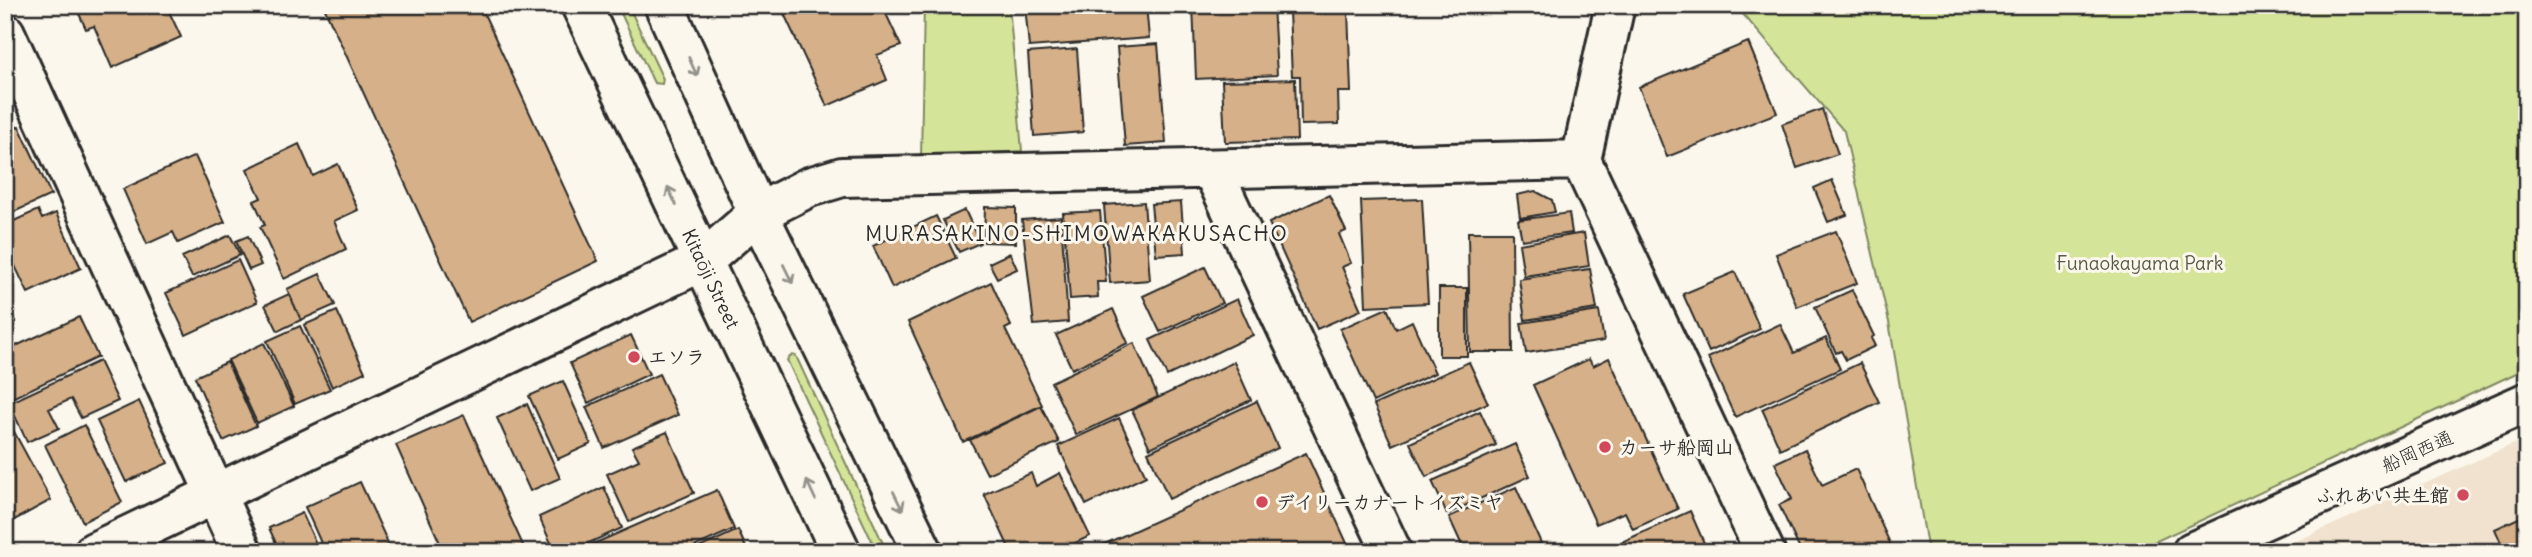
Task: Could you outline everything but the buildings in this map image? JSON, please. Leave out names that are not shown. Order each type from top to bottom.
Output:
[{"type":"street","name":"Kitaōji Street","points":[[581,5],[841,552]]},
{"type":"street","points":[[664,5],[758,213],[923,552]]},
{"type":"street","points":[[1615,5],[1581,160],[1765,552]]},
{"type":"street","points":[[5,33],[242,552]]},
{"type":"street","points":[[94,552],[703,261],[758,213],[810,187],[842,177],[1581,160]]},
{"type":"street","points":[[1212,169],[1392,552]]},
{"type":"street","name":"船岡西通","points":[[2192,552],[2527,402]]},
{"type":"shaded area","name":"ふれあい共生館","points":[[2527,438],[2527,552],[2272,552]]},
{"type":"green space","points":[[617,5],[628,5],[663,79],[662,84],[654,83]]},
{"type":"green space","points":[[924,5],[1009,5],[1022,151],[921,157]]},
{"type":"green space","name":"Funaokayama Park","points":[[1735,5],[2527,5],[2527,368],[2133,552],[1928,552],[1889,322],[1844,131]]},
{"type":"green space","points":[[792,355],[796,356],[887,552],[877,552],[787,360]]},
{"type":"place","name":"エソラ","points":[[634,357]]},
{"type":"place","name":"カーサ船岡山","points":[[1605,447]]},
{"type":"place","name":"ふれあい共生館","points":[[2463,495]]},
{"type":"place","name":"デイリーカナートイズミヤ","points":[[1262,502]]},
{"type":"district","name":"MURASAKINO-SHIMOWAKAKUSACHO","points":[[1077,234]]}]
